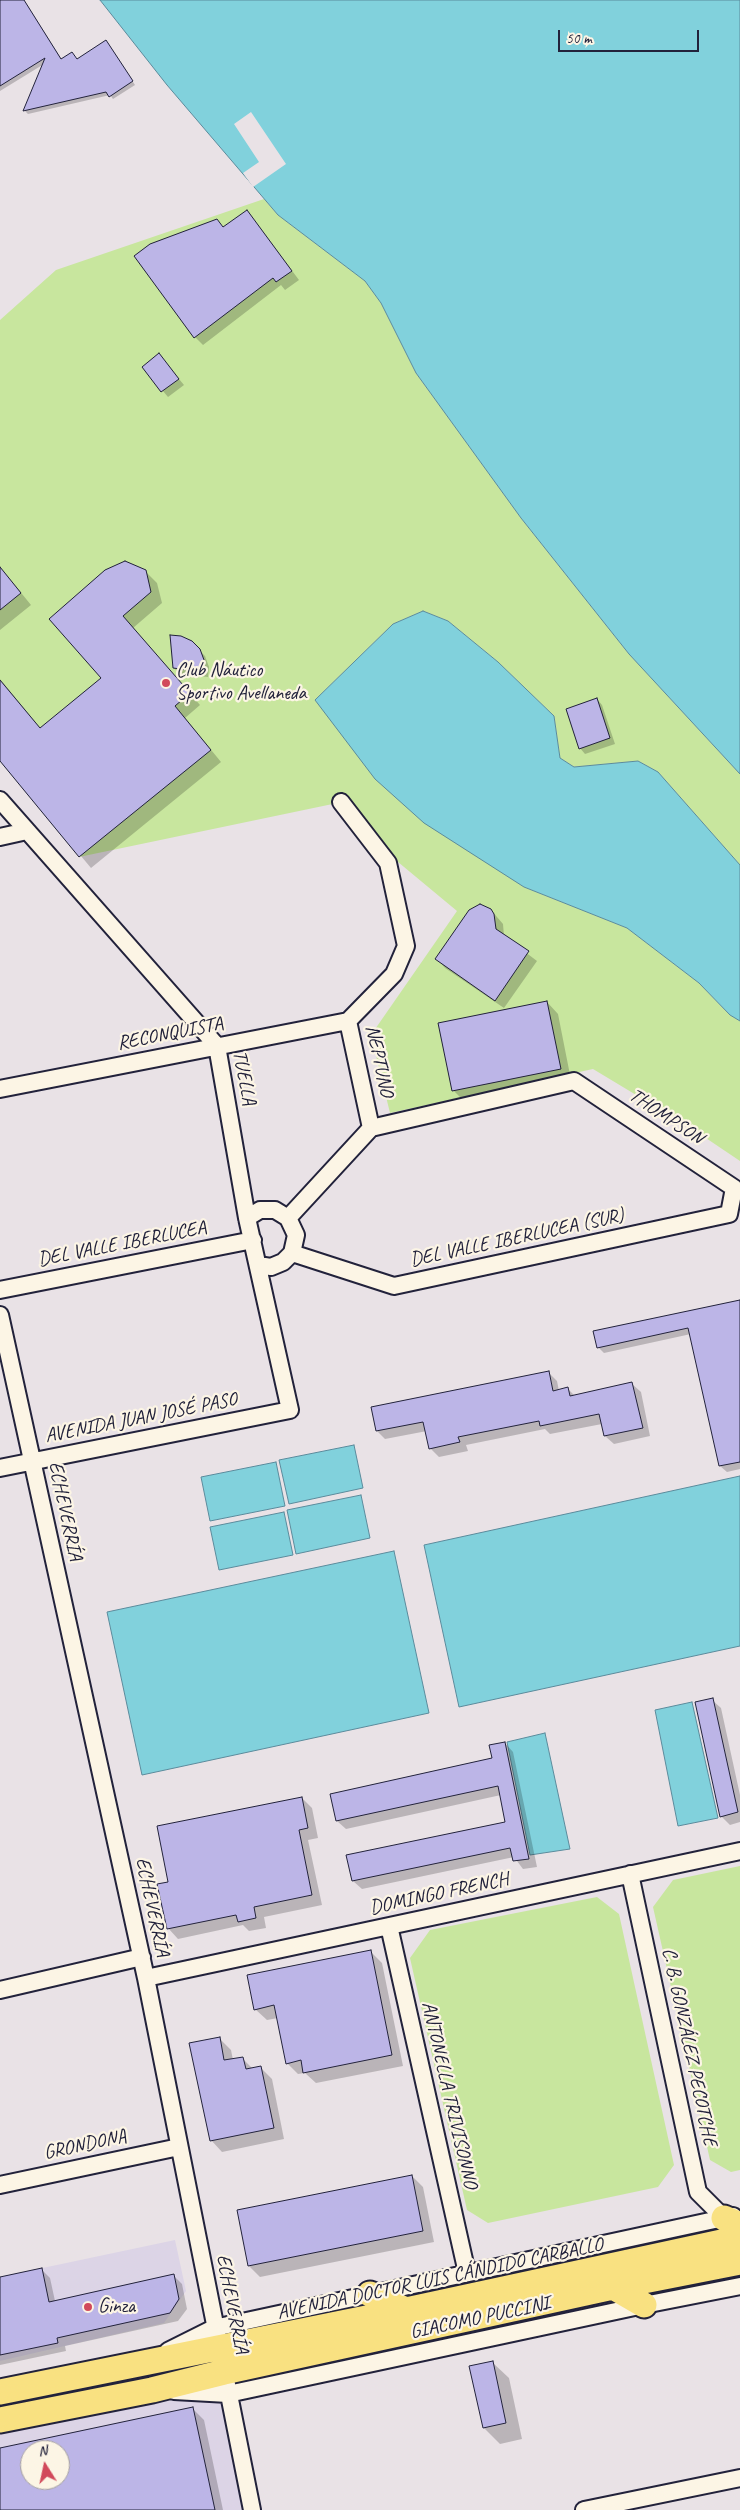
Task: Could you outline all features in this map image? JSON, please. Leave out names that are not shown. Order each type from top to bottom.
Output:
[{"type":"main road","name":"AVENIDA DOCTOR LUIS CÁNDIDO CARBALLO","points":[[0,2420],[152,2390],[221,2360],[406,2310],[740,2238]]},
{"type":"main road","name":"AVENIDA DOCTOR LUIS CÁNDIDO CARBALLO","points":[[0,2392],[146,2362],[221,2360],[740,2262]]},
{"type":"main road","points":[[613,2287],[644,2305]]},
{"type":"main road","points":[[370,2294],[406,2310]]},
{"type":"street","name":"TUELLA","points":[[0,800],[217,1046],[247,1218],[290,1410]]},
{"type":"street","name":"NEPTUNO","points":[[341,802],[388,863],[406,946],[394,974],[348,1021],[371,1128]]},
{"type":"street","points":[[0,837],[27,831]]},
{"type":"street","name":"RECONQUISTA","points":[[0,1089],[348,1021]]},
{"type":"street","name":"THOMPSON","points":[[371,1128],[574,1081],[734,1188]]},
{"type":"street","points":[[288,1218],[371,1128]]},
{"type":"street","name":"DEL VALLE IBERLUCEA (SUR)","points":[[292,1253],[394,1286],[729,1214],[734,1188]]},
{"type":"street","points":[[247,1218],[260,1210],[275,1210],[288,1218],[296,1235],[292,1253],[283,1262],[271,1267],[258,1265]]},
{"type":"street","name":"DEL VALLE IBERLUCEA","points":[[0,1290],[252,1240]]},
{"type":"street","name":"ECHEVERRÍA","points":[[0,1315],[142,1957],[252,2510]]},
{"type":"street","name":"AVENIDA JUAN JOSÉ PASO","points":[[0,1468],[290,1410]]},
{"type":"street","name":"DOMINGO FRENCH","points":[[146,1978],[740,1851]]},
{"type":"street","name":"C. B. GONZÁLEZ PECOTCHE","points":[[630,1874],[698,2192],[735,2219]]},
{"type":"street","name":"ANTONELLA TRIVISONNO","points":[[389,1926],[467,2273]]},
{"type":"street","points":[[0,1990],[142,1957]]},
{"type":"street","name":"GRONDONA","points":[[0,2185],[179,2147]]},
{"type":"street","name":"AVENIDA DOCTOR LUIS CÁNDIDO CARBALLO","points":[[221,2360],[370,2294],[735,2219]]},
{"type":"street","name":"GIACOMO PUCCINI","points":[[221,2360],[644,2305],[740,2286]]},
{"type":"street","points":[[584,2510],[740,2478]]},
{"type":"shaded area","name":"Ginza","points":[[175,2240],[186,2291],[164,2323],[0,2361],[0,2277]]},
{"type":"shaded area","points":[[224,2372],[252,2510],[0,2510],[0,2420]]},
{"type":"green space","name":"Club Náutico Sportivo Avellaneda","points":[[264,199],[278,215],[365,281],[381,303],[416,373],[521,518],[629,654],[740,774],[740,865],[658,772],[638,761],[574,767],[560,758],[554,716],[498,662],[448,621],[423,611],[393,624],[315,700],[524,887],[627,928],[699,983],[730,1015],[740,1021],[740,1161],[691,1128],[593,1069],[390,1113],[371,1035],[457,911],[392,857],[347,801],[79,857],[0,761],[0,320],[56,270]]},
{"type":"green space","points":[[740,1866],[740,2170],[731,2172],[710,2160],[653,1907],[673,1880]]},
{"type":"green space","points":[[597,1897],[619,1914],[674,2165],[658,2187],[488,2223],[467,2210],[410,1958],[430,1930]]},
{"type":"water","points":[[100,0],[740,0],[740,774],[629,654],[521,518],[416,373],[381,303],[365,281],[278,215],[167,85]]},
{"type":"water","points":[[423,611],[448,621],[498,662],[554,716],[560,758],[574,767],[638,761],[658,772],[740,865],[740,1021],[730,1015],[699,983],[627,928],[524,887],[424,823],[375,779],[315,700],[393,624]]},
{"type":"water","points":[[354,1445],[363,1488],[289,1504],[279,1460]]},
{"type":"water","points":[[276,1462],[285,1506],[210,1521],[201,1477]]},
{"type":"water","points":[[740,1476],[740,1646],[459,1707],[424,1545]]},
{"type":"water","points":[[361,1495],[370,1538],[296,1554],[287,1510]]},
{"type":"water","points":[[284,1512],[293,1555],[219,1570],[210,1527]]},
{"type":"water","points":[[394,1551],[429,1713],[142,1775],[107,1612]]},
{"type":"water","points":[[692,1702],[718,1818],[678,1826],[655,1710]]},
{"type":"water","points":[[545,1733],[570,1849],[530,1855],[507,1742]]},
{"type":"pier","points":[[251,112],[286,164],[253,187],[243,173],[259,162],[234,124]]},
{"type":"building","points":[[0,0],[24,0],[61,59],[72,52],[77,59],[106,40],[133,81],[109,97],[106,92],[23,111],[45,58],[0,86]]},
{"type":"building","points":[[247,210],[292,271],[276,282],[273,278],[194,338],[134,256],[150,244],[217,219],[223,227]]},
{"type":"building","points":[[159,353],[179,379],[161,392],[142,367]]},
{"type":"building","points":[[125,561],[146,570],[151,592],[123,616],[190,693],[175,706],[211,750],[79,857],[0,761],[0,680],[40,728],[101,678],[49,619],[105,570]]},
{"type":"building","points":[[0,567],[21,593],[0,610]]},
{"type":"building","points":[[170,635],[181,636],[192,641],[200,649],[204,660],[203,672],[173,668]]},
{"type":"building","points":[[597,698],[610,738],[579,749],[566,709]]},
{"type":"building","points":[[480,904],[491,909],[494,914],[496,929],[529,951],[495,1001],[435,959],[469,910]]},
{"type":"building","points":[[547,1001],[561,1069],[452,1091],[438,1023]]},
{"type":"building","points":[[740,1300],[740,1462],[719,1466],[688,1328],[597,1348],[593,1331]]},
{"type":"building","points":[[549,1371],[553,1391],[568,1387],[570,1396],[632,1382],[643,1428],[604,1436],[599,1414],[540,1426],[539,1421],[458,1437],[460,1442],[429,1449],[423,1422],[376,1431],[371,1407]]},
{"type":"building","points":[[713,1698],[738,1812],[720,1817],[695,1702]]},
{"type":"building","points":[[505,1742],[529,1859],[513,1861],[510,1848],[352,1881],[346,1855],[505,1822],[498,1786],[336,1821],[330,1794],[492,1758],[489,1745]]},
{"type":"building","points":[[302,1797],[308,1828],[299,1830],[312,1895],[254,1907],[256,1918],[238,1922],[236,1915],[167,1929],[157,1884],[168,1882],[157,1826]]},
{"type":"building","points":[[371,1950],[392,2055],[303,2073],[301,2060],[286,2064],[274,2005],[254,2010],[247,1975]]},
{"type":"building","points":[[220,2037],[224,2060],[243,2057],[246,2069],[261,2066],[274,2128],[210,2141],[189,2043]]},
{"type":"building","points":[[412,2175],[423,2231],[248,2266],[237,2210]]},
{"type":"building","points":[[42,2268],[49,2302],[174,2274],[179,2299],[170,2313],[57,2338],[58,2343],[0,2355],[0,2277]]},
{"type":"building","points":[[493,2361],[506,2423],[483,2428],[469,2366]]},
{"type":"building","points":[[193,2407],[215,2510],[0,2510],[0,2448],[20,2444],[20,2490],[70,2490],[70,2440],[38,2440]]},
{"type":"place","name":"Club Náutico Sportivo Avellaneda","points":[[166,683]]},
{"type":"place","name":"Ginza","points":[[88,2307]]}]
